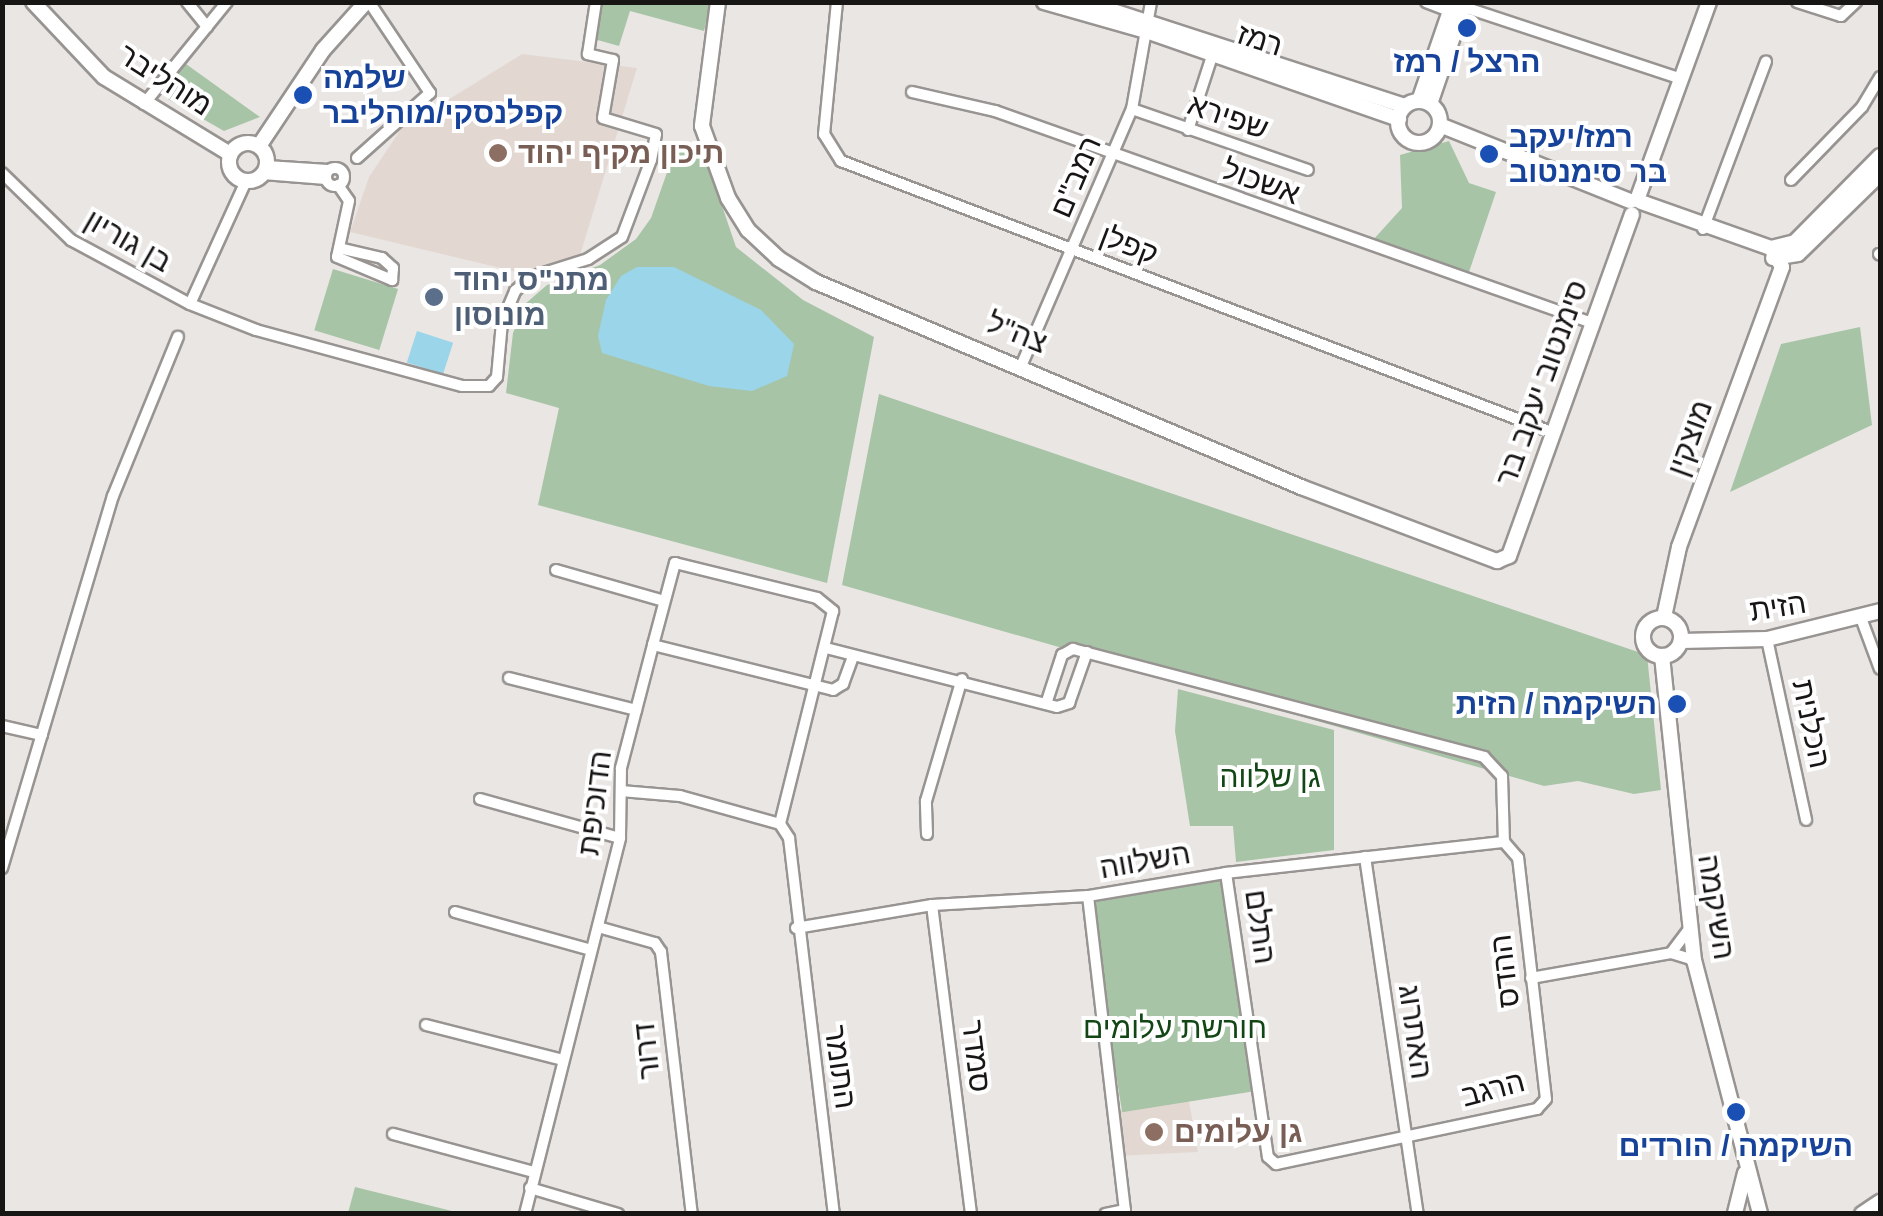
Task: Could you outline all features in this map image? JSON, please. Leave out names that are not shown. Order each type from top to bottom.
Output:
[{"type":"street","name":"מוהליבר","points":[[34,2],[104,77],[230,154]]},
{"type":"street","points":[[187,2],[208,27]]},
{"type":"street","points":[[144,104],[227,2]]},
{"type":"street","points":[[265,170],[259,146],[323,50],[367,2],[430,93],[357,158]]},
{"type":"street","name":"בן גוריון","points":[[2,173],[71,240],[190,304],[256,330],[462,386],[494,383],[502,322],[516,291],[531,277],[588,260],[622,237],[652,160],[656,134],[602,118],[613,60],[588,54],[596,2]]},
{"type":"street","name":"צה\"ל","points":[[718,2],[702,126],[748,230],[816,282],[1022,364],[1301,487],[1497,561]]},
{"type":"street","name":"קפלן","points":[[837,2],[824,134],[831,152],[1072,250],[1554,433]]},
{"type":"street","name":"רמז","points":[[1044,2],[1147,26]]},
{"type":"street","name":"רמז","points":[[1085,2],[1214,48],[1413,107],[1404,136],[1416,142],[1434,137],[1440,125]]},
{"type":"street","name":"רמב\"ם","points":[[1022,364],[1132,109],[1150,2]]},
{"type":"street","points":[[1426,2],[1458,6],[1678,78]]},
{"type":"street","name":"סימנטוב יעקב בר","points":[[1497,561],[1508,556],[1636,206],[1678,78],[1709,2]]},
{"type":"street","points":[[1797,2],[1841,16],[1856,2]]},
{"type":"street","points":[[1458,6],[1413,107],[1440,125],[1636,206],[1705,226],[1774,254],[1798,254],[1880,174]]},
{"type":"street","points":[[1188,130],[1214,48]]},
{"type":"street","points":[[1705,226],[1766,61]]},
{"type":"street","points":[[1791,180],[1862,107],[1880,77]]},
{"type":"street","name":"אשכול","points":[[912,92],[966,102],[1592,323]]},
{"type":"street","name":"שפירא","points":[[1132,109],[1308,170]]},
{"type":"street","points":[[246,182],[231,172],[230,154],[239,144],[259,146]]},
{"type":"street","points":[[1774,254],[1795,242],[1880,156]]},
{"type":"street","points":[[190,304],[246,182],[265,170],[327,174],[338,185],[349,201],[338,253]]},
{"type":"street","points":[[338,253],[382,258],[393,268],[392,280],[338,253]]},
{"type":"street","name":"מוצקין","points":[[1664,618],[1679,547],[1778,281],[1774,254]]},
{"type":"street","points":[[2,868],[113,496],[178,336]]},
{"type":"street","name":"הדוכיפת","points":[[525,1214],[620,838],[621,791],[636,710],[675,563],[830,604],[826,648]]},
{"type":"street","points":[[556,570],[664,601]]},
{"type":"street","name":"הזית","points":[[1681,641],[1767,638],[1861,618],[1880,610]]},
{"type":"street","points":[[1664,618],[1677,625],[1681,641],[1662,656],[1648,650],[1642,636],[1652,620],[1664,618]]},
{"type":"street","points":[[1861,618],[1880,669]]},
{"type":"street","name":"הכלנית","points":[[1767,638],[1806,820]]},
{"type":"street","points":[[653,645],[840,688],[853,656]]},
{"type":"street","points":[[621,791],[680,796],[780,824],[826,648],[962,679],[1046,704],[1069,704],[1086,652]]},
{"type":"street","points":[[1046,704],[1062,654],[1086,652],[1484,756],[1502,776],[1504,842]]},
{"type":"street","name":"השיקמה","points":[[1662,656],[1694,960],[1758,1214]]},
{"type":"street","points":[[510,678],[636,710]]},
{"type":"street","points":[[927,834],[926,801],[962,679]]},
{"type":"street","points":[[2,726],[42,736]]},
{"type":"street","points":[[480,799],[620,838]]},
{"type":"street","name":"התומר","points":[[780,824],[789,838],[796,928],[834,1214]]},
{"type":"street","name":"השלווה","points":[[796,928],[932,906],[1088,896],[1226,873],[1504,842]]},
{"type":"street","name":"ההדס","points":[[1504,842],[1518,858],[1546,1099]]},
{"type":"street","name":"האתרוג","points":[[1365,858],[1418,1214]]},
{"type":"street","name":"התלם","points":[[1226,873],[1268,1157],[1276,1164]]},
{"type":"street","points":[[1088,896],[1125,1210],[1104,1214]]},
{"type":"street","name":"סמדר","points":[[932,906],[972,1214]]},
{"type":"street","points":[[456,912],[592,950]]},
{"type":"street","name":"דרור","points":[[598,927],[656,943],[661,952],[692,1214]]},
{"type":"street","points":[[1671,953],[1689,929]]},
{"type":"street","points":[[1531,978],[1671,953],[1694,960]]},
{"type":"street","points":[[426,1026],[563,1060]]},
{"type":"street","name":"הרגב","points":[[1276,1164],[1537,1108],[1546,1099]]},
{"type":"street","points":[[393,1134],[534,1172]]},
{"type":"street","points":[[1746,1162],[1735,1213],[1758,1214]]},
{"type":"street","points":[[530,1188],[618,1214]]},
{"type":"street","points":[[1862,1214],[1880,1202]]},
{"type":"shaded area","name":"תיכון מקיף יהוד","points":[[522,54],[637,68],[571,285],[350,232],[369,177],[401,129]]},
{"type":"shaded area","name":"גן עלומים","points":[[1189,1101],[1198,1152],[1117,1156],[1111,1112]]},
{"type":"green space","points":[[600,3],[711,3],[704,31],[630,11],[619,46],[594,39]]},
{"type":"green space","points":[[186,64],[260,117],[224,131],[168,99],[168,85]]},
{"type":"green space","points":[[1449,141],[1469,183],[1496,192],[1469,272],[1373,240],[1402,208],[1400,155]]},
{"type":"green space","points":[[676,147],[705,156],[736,247],[803,300],[874,337],[827,583],[538,505],[559,408],[506,393],[513,333],[525,304],[547,285],[600,265],[636,239],[651,218]]},
{"type":"green space","points":[[333,269],[398,289],[379,350],[314,330]]},
{"type":"green space","points":[[1860,327],[1872,425],[1730,492],[1781,344]]},
{"type":"green space","points":[[879,394],[1647,655],[1661,790],[1634,794],[1578,781],[1544,786],[842,585]]},
{"type":"green space","name":"גן שלווה","points":[[1178,689],[1334,730],[1334,850],[1236,862],[1233,826],[1190,826],[1175,731]]},
{"type":"green space","name":"חורשת עלומים","points":[[1226,873],[1260,1090],[1122,1112],[1088,895]]},
{"type":"green space","points":[[355,1187],[460,1213],[348,1213]]},
{"type":"water","points":[[637,267],[674,267],[761,310],[794,344],[787,376],[752,391],[709,386],[602,353],[598,336],[606,300],[621,276]]},
{"type":"water","points":[[417,331],[453,343],[443,374],[407,362]]},
{"type":"place","name":"הרצל / רמז","points":[[1467,28]]},
{"type":"place","name":"שלמה קפלנסקי/מוהליבר","points":[[303,95]]},
{"type":"place","name":"תיכון מקיף יהוד","points":[[498,153]]},
{"type":"place","name":"רמז/יעקב בר סימנטוב","points":[[1489,154]]},
{"type":"place","name":"מתנ\"ס יהוד מונוסון","points":[[434,297]]},
{"type":"place","name":"השיקמה / הזית","points":[[1677,704]]},
{"type":"place","name":"השיקמה / הורדים","points":[[1736,1112]]},
{"type":"place","name":"גן עלומים","points":[[1154,1132]]}]
